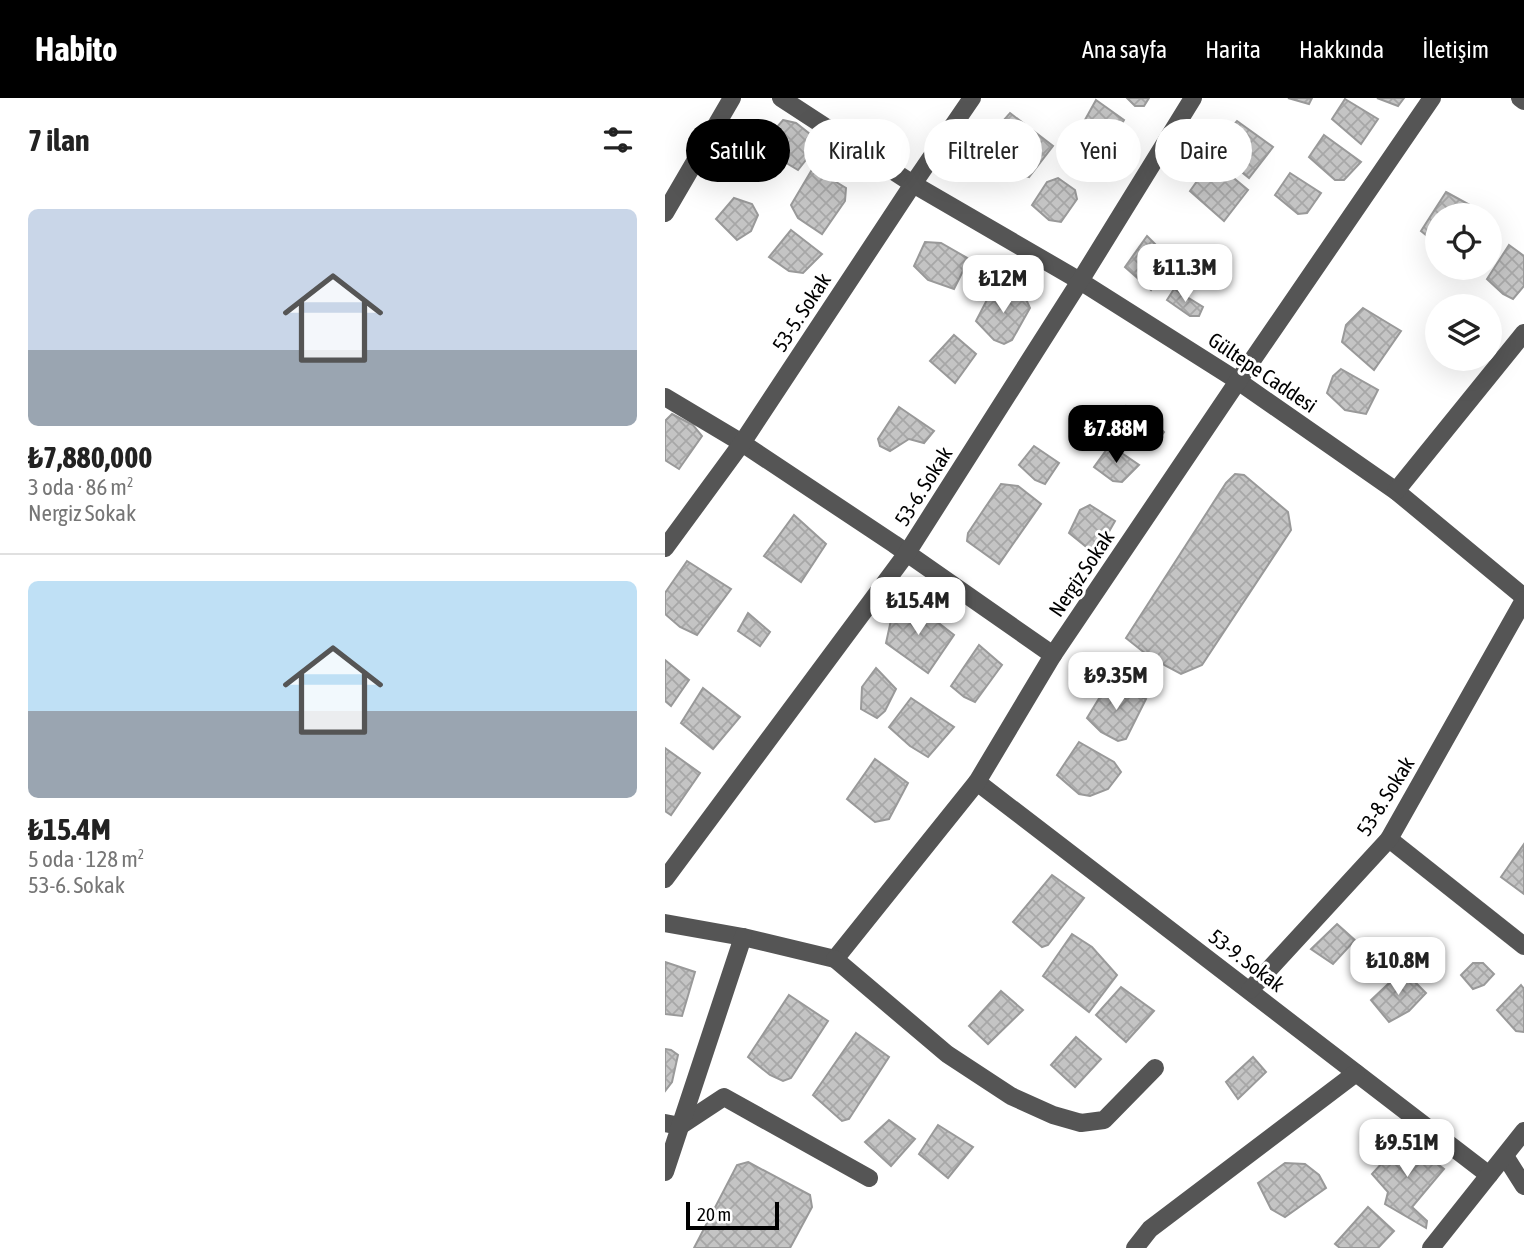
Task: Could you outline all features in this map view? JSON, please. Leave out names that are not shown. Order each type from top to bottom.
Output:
[{"type":"street","points":[[665,213],[732,98]]},
{"type":"street","name":"Gültepe Caddesi","points":[[781,98],[913,184],[1080,281],[1238,381],[1396,491],[1524,599]]},
{"type":"street","name":"53-5. Sokak","points":[[665,548],[742,443],[972,98]]},
{"type":"street","name":"53-6. Sokak","points":[[665,879],[907,553],[1193,98]]},
{"type":"street","name":"Nergiz Sokak","points":[[835,959],[977,782],[1053,655],[1432,98]]},
{"type":"street","points":[[1396,491],[1524,333]]},
{"type":"street","points":[[665,397],[742,443],[1053,655]]},
{"type":"street","name":"53-8. Sokak","points":[[1250,990],[1389,839],[1524,599]]},
{"type":"street","name":"53-9. Sokak","points":[[977,782],[1489,1175]]},
{"type":"street","points":[[1389,839],[1524,946]]},
{"type":"street","points":[[665,923],[743,937],[835,959],[947,1054],[1011,1096],[1053,1115],[1081,1123],[1104,1121],[1155,1068]]},
{"type":"street","points":[[665,1172],[673,1124],[743,937]]},
{"type":"street","points":[[1135,1248],[1150,1228],[1356,1073]]},
{"type":"street","points":[[673,1124],[724,1097],[869,1178]]},
{"type":"street","points":[[1431,1248],[1524,1132]]},
{"type":"street","points":[[1505,1156],[1524,1186]]},
{"type":"building","points":[[1127,98],[1149,98],[1144,106],[1135,106]]},
{"type":"building","points":[[1288,98],[1312,98],[1309,104]]},
{"type":"building","points":[[1377,98],[1404,98],[1398,106]]},
{"type":"building","points":[[1345,99],[1378,119],[1361,144],[1332,119]]},
{"type":"building","points":[[1096,100],[1123,119],[1085,119]]},
{"type":"building","points":[[1010,113],[1018,119],[1005,119]]},
{"type":"building","points":[[790,122],[804,129],[804,162],[798,170],[790,165]]},
{"type":"building","points":[[1252,132],[1273,147],[1252,174]]},
{"type":"building","points":[[1324,135],[1361,162],[1344,180],[1335,180],[1309,157]]},
{"type":"building","points":[[1042,138],[1053,146],[1042,160]]},
{"type":"building","points":[[1290,173],[1321,193],[1307,213],[1298,214],[1275,195]]},
{"type":"building","points":[[1056,179],[1056,182],[1064,182],[1075,190],[1077,199],[1061,222],[1049,220],[1032,205],[1047,182]]},
{"type":"building","points":[[805,182],[836,182],[846,188],[845,201],[822,234],[798,218],[791,205]]},
{"type":"building","points":[[1196,182],[1238,182],[1248,190],[1224,221],[1190,191]]},
{"type":"building","points":[[1446,192],[1466,203],[1439,203]]},
{"type":"building","points":[[734,198],[752,204],[758,215],[751,231],[737,240],[716,219]]},
{"type":"building","points":[[791,230],[822,254],[803,273],[789,271],[769,257]]},
{"type":"building","points":[[1147,236],[1172,261],[1151,290],[1125,267]]},
{"type":"building","points":[[925,242],[941,243],[969,259],[954,289],[928,280],[914,266]]},
{"type":"building","points":[[1509,245],[1524,256],[1524,286],[1513,299],[1488,280],[1502,280],[1502,256]]},
{"type":"building","points":[[1001,286],[1025,297],[1030,308],[1012,340],[1004,344],[994,340],[976,321],[989,296]]},
{"type":"building","points":[[1174,289],[1203,307],[1199,316],[1190,316],[1167,300]]},
{"type":"building","points":[[1363,308],[1401,331],[1374,370],[1342,342],[1346,325]]},
{"type":"building","points":[[954,335],[976,354],[955,383],[930,361]]},
{"type":"building","points":[[1341,369],[1378,390],[1366,414],[1345,410],[1327,393],[1333,376]]},
{"type":"building","points":[[1126,406],[1150,418],[1164,432],[1152,448],[1128,438],[1108,422]]},
{"type":"building","points":[[899,407],[934,431],[924,443],[909,439],[890,451],[880,446],[878,439]]},
{"type":"building","points":[[672,414],[693,425],[702,436],[679,469],[665,460],[665,421]]},
{"type":"building","points":[[1110,445],[1139,465],[1122,482],[1113,481],[1094,467]]},
{"type":"building","points":[[1034,446],[1059,463],[1045,484],[1035,480],[1019,465]]},
{"type":"building","points":[[1235,474],[1244,475],[1288,512],[1291,530],[1202,665],[1181,674],[1151,658],[1126,638],[1226,483]]},
{"type":"building","points":[[1001,484],[1018,486],[1041,504],[999,564],[967,541],[968,533]]},
{"type":"building","points":[[1090,505],[1115,521],[1099,549],[1090,550],[1069,533],[1080,510]]},
{"type":"building","points":[[794,515],[826,544],[801,582],[764,556]]},
{"type":"building","points":[[687,561],[731,589],[697,635],[680,627],[665,614],[665,593]]},
{"type":"building","points":[[913,603],[954,635],[928,673],[886,643],[891,620]]},
{"type":"building","points":[[748,613],[770,632],[760,646],[738,631]]},
{"type":"building","points":[[979,645],[1002,665],[975,702],[951,686]]},
{"type":"building","points":[[665,660],[689,680],[671,706],[665,701]]},
{"type":"building","points":[[876,668],[896,689],[885,711],[877,718],[861,709],[862,687]]},
{"type":"building","points":[[1109,682],[1146,699],[1126,739],[1118,741],[1101,732],[1087,718]]},
{"type":"building","points":[[703,688],[740,717],[713,749],[681,723]]},
{"type":"building","points":[[911,698],[954,727],[928,757],[910,746],[889,727]]},
{"type":"building","points":[[1079,742],[1114,762],[1121,772],[1108,789],[1090,796],[1079,794],[1057,775]]},
{"type":"building","points":[[665,748],[700,773],[671,815],[665,811]]},
{"type":"building","points":[[875,759],[908,783],[889,819],[875,822],[847,799]]},
{"type":"building","points":[[1524,844],[1524,894],[1501,877]]},
{"type":"building","points":[[1052,875],[1084,898],[1048,945],[1042,947],[1013,922]]},
{"type":"building","points":[[1337,924],[1355,940],[1333,964],[1311,949]]},
{"type":"building","points":[[1072,934],[1092,947],[1117,975],[1089,1012],[1043,976]]},
{"type":"building","points":[[665,962],[695,972],[682,1016],[665,1014]]},
{"type":"building","points":[[1473,963],[1483,963],[1494,974],[1484,985],[1473,989],[1461,975]]},
{"type":"building","points":[[1403,970],[1426,993],[1409,1011],[1389,1022],[1371,1000]]},
{"type":"building","points":[[1521,985],[1524,989],[1524,1032],[1516,1031],[1497,1010]]},
{"type":"building","points":[[1121,987],[1154,1011],[1126,1042],[1096,1015]]},
{"type":"building","points":[[1001,991],[1023,1010],[988,1044],[969,1026]]},
{"type":"building","points":[[789,995],[828,1021],[791,1078],[783,1081],[770,1075],[748,1057]]},
{"type":"building","points":[[856,1033],[889,1057],[849,1119],[842,1121],[813,1095]]},
{"type":"building","points":[[1076,1037],[1101,1059],[1075,1087],[1051,1065]]},
{"type":"building","points":[[665,1049],[678,1055],[672,1082],[665,1091]]},
{"type":"building","points":[[1253,1057],[1266,1072],[1238,1099],[1226,1082]]},
{"type":"building","points":[[889,1120],[915,1139],[891,1166],[865,1142]]},
{"type":"building","points":[[938,1125],[973,1147],[948,1178],[919,1154]]},
{"type":"building","points":[[1404,1139],[1444,1169],[1412,1207],[1427,1221],[1426,1228],[1385,1204],[1388,1192],[1372,1174]]},
{"type":"building","points":[[748,1162],[810,1195],[812,1207],[790,1248],[694,1248],[737,1165]]},
{"type":"building","points":[[1285,1163],[1305,1164],[1319,1175],[1326,1188],[1285,1217],[1271,1209],[1258,1183]]},
{"type":"building","points":[[1368,1207],[1394,1231],[1378,1248],[1340,1248],[1335,1244]]}]
